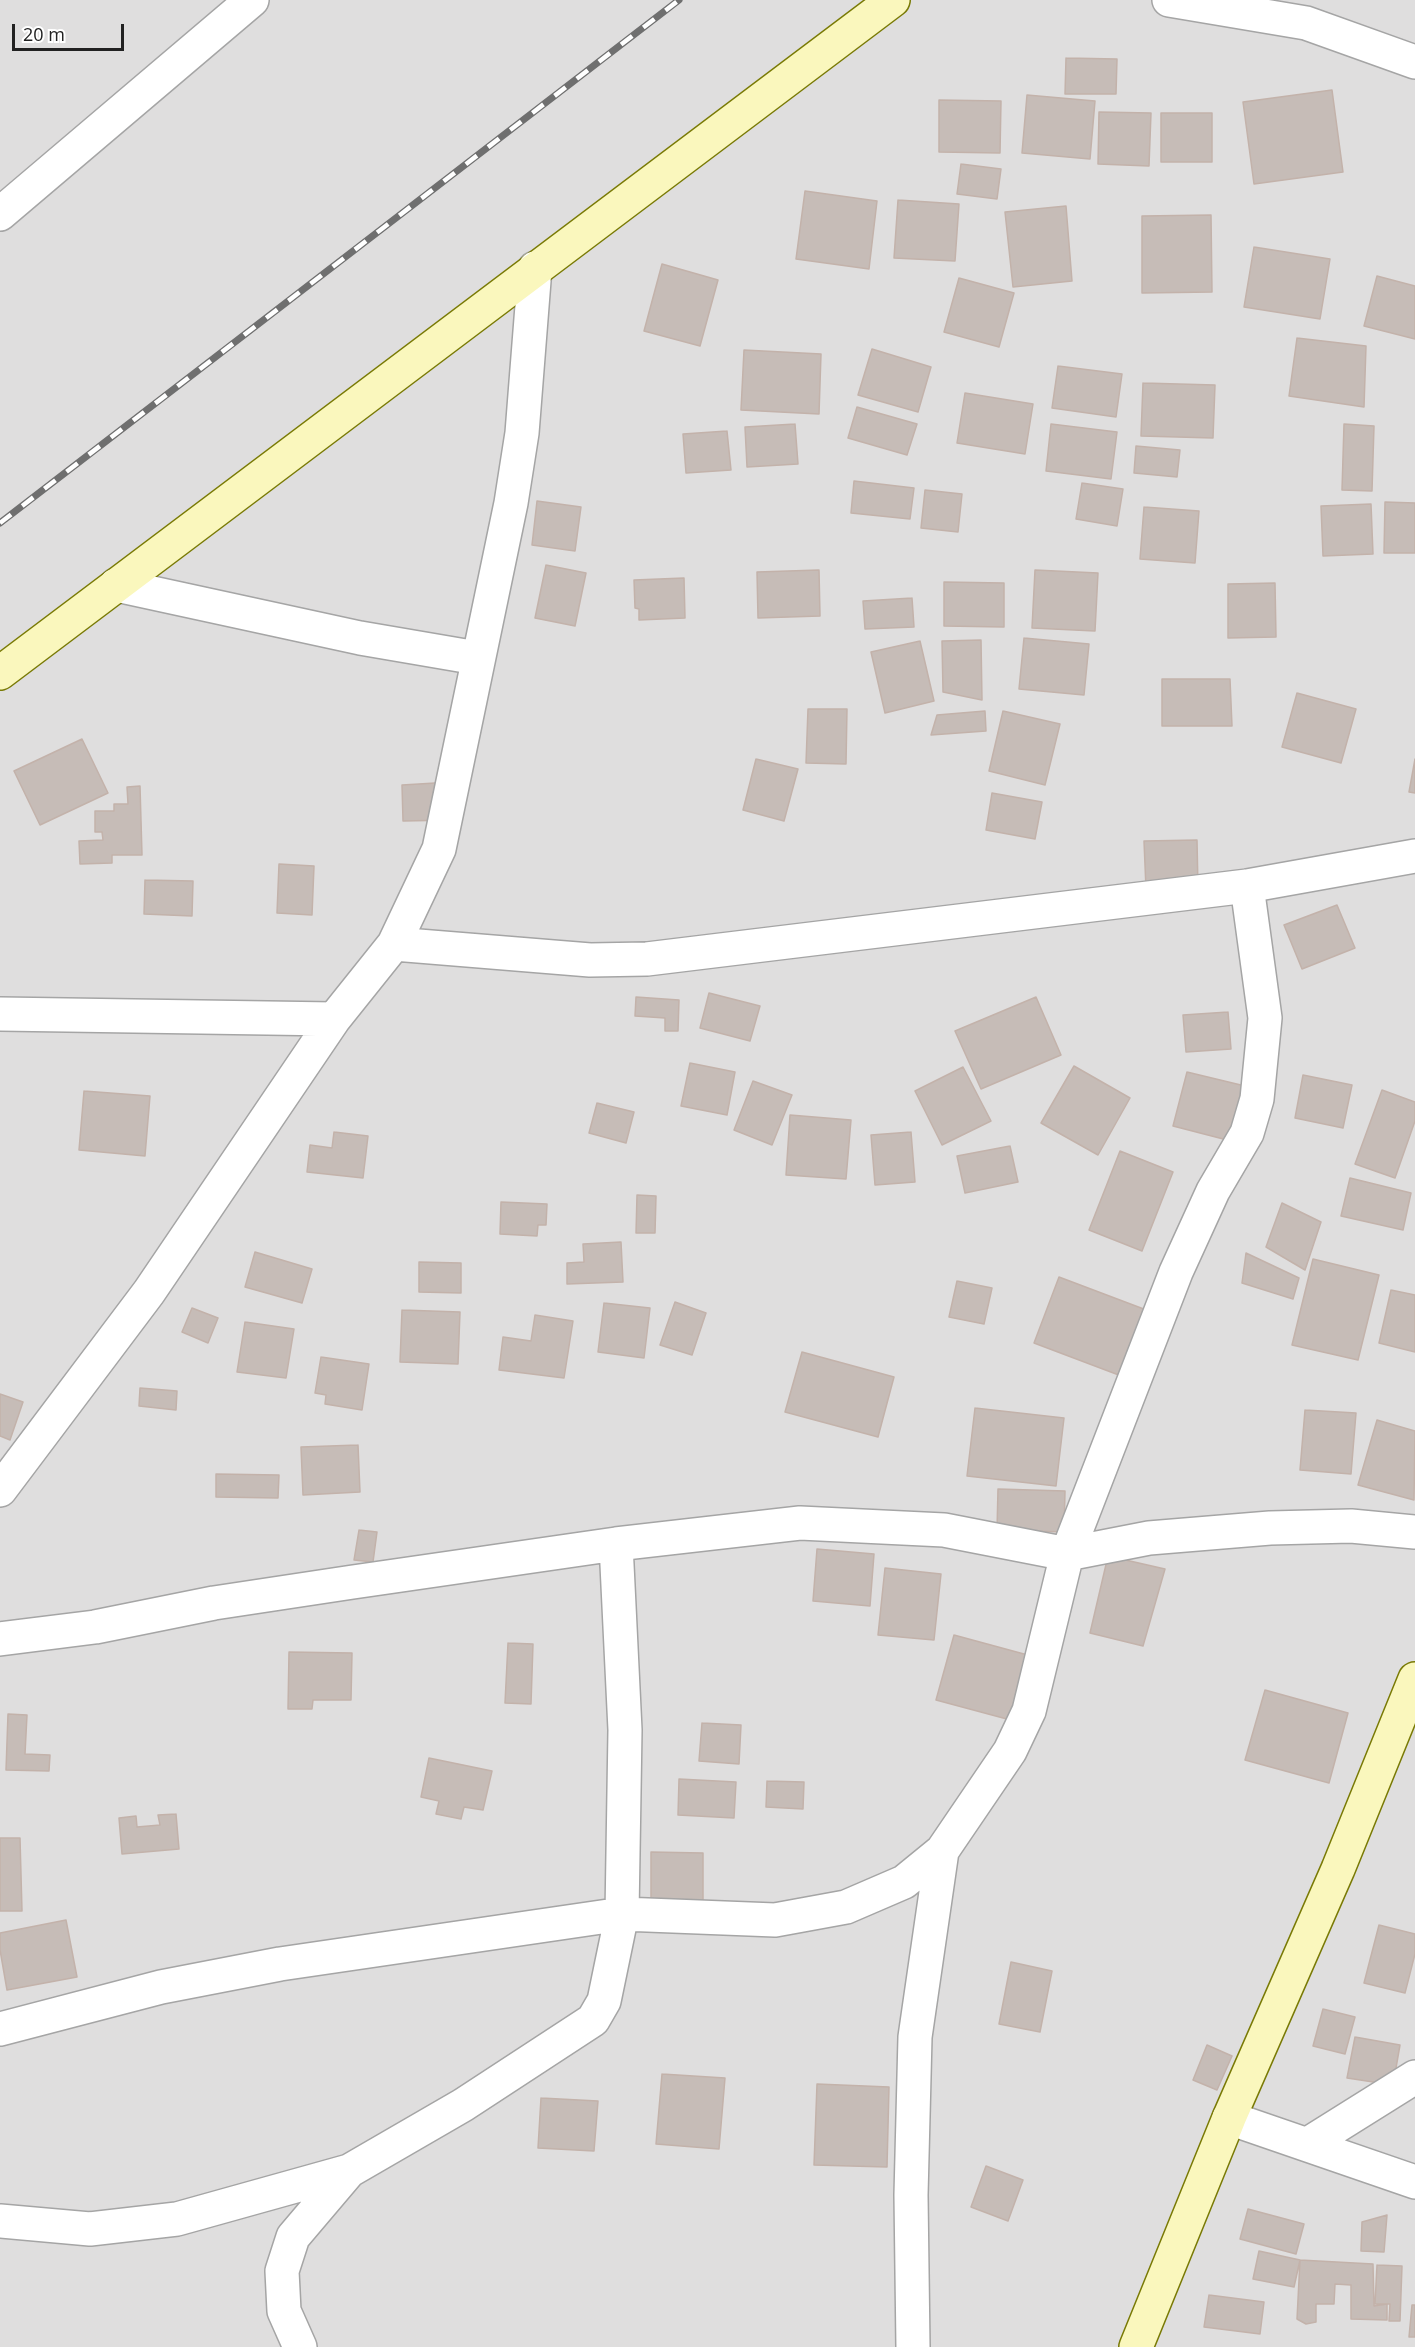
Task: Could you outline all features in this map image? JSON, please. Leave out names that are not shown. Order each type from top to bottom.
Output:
[{"type":"street","points":[[0,673],[892,0]]},
{"type":"street","points":[[1169,0],[1306,23],[1415,62]]},
{"type":"street","points":[[0,214],[232,6]]},
{"type":"street","points":[[0,1490],[149,1292],[334,1019],[394,944],[439,849],[511,502],[522,433],[535,268]]},
{"type":"street","points":[[116,585],[360,638],[477,658]]},
{"type":"street","points":[[394,944],[590,960],[647,959],[1247,886],[1415,855]]},
{"type":"street","points":[[0,2029],[161,1987],[280,1964],[622,1914],[775,1920],[846,1907],[904,1882],[942,1851],[1010,1751],[1029,1711],[1067,1554],[1176,1272],[1214,1191],[1247,1133],[1257,1099],[1265,1018],[1247,886]]},
{"type":"street","points":[[0,1014],[334,1019]]},
{"type":"street","points":[[0,1640],[95,1627],[330,1585],[616,1544],[800,1523],[944,1530],[1067,1554],[1149,1538],[1270,1528],[1351,1526],[1415,1532]]},
{"type":"street","points":[[0,2221],[90,2229],[177,2219],[349,2170],[463,2105],[593,2020],[604,2001],[622,1914],[625,1730],[616,1544]]},
{"type":"street","points":[[1136,2347],[1230,2118],[1338,1869],[1415,1679]]},
{"type":"street","points":[[913,2347],[911,2195],[915,2037],[942,1851]]},
{"type":"street","points":[[1308,2144],[1415,2077]]},
{"type":"street","points":[[1230,2118],[1415,2182]]},
{"type":"street","points":[[300,2347],[284,2311],[282,2271],[293,2237],[349,2170]]},
{"type":"shaded area","points":[[0,0],[1415,0],[1415,2347],[0,2347]]},
{"type":"building","points":[[1066,58],[1117,59],[1116,94],[1065,94]]},
{"type":"building","points":[[1332,90],[1343,172],[1254,184],[1243,102]]},
{"type":"building","points":[[1027,95],[1095,101],[1090,159],[1022,153]]},
{"type":"building","points":[[939,100],[1001,101],[1000,153],[939,152]]},
{"type":"building","points":[[1099,112],[1151,113],[1149,166],[1098,164]]},
{"type":"building","points":[[1161,113],[1212,113],[1212,162],[1161,162]]},
{"type":"building","points":[[961,164],[1001,169],[997,199],[957,194]]},
{"type":"building","points":[[805,191],[877,201],[869,269],[796,259]]},
{"type":"building","points":[[898,200],[959,204],[955,261],[894,258]]},
{"type":"building","points":[[1066,206],[1072,281],[1013,287],[1005,212]]},
{"type":"building","points":[[1211,215],[1212,292],[1142,293],[1142,216]]},
{"type":"building","points":[[1254,247],[1330,259],[1320,319],[1244,307]]},
{"type":"building","points":[[662,264],[718,280],[700,346],[644,331]]},
{"type":"building","points":[[1377,276],[1415,286],[1415,339],[1364,326]]},
{"type":"building","points":[[959,278],[1014,293],[999,347],[944,332]]},
{"type":"building","points":[[1297,338],[1366,346],[1364,407],[1289,396]]},
{"type":"building","points":[[872,349],[931,367],[918,412],[858,395]]},
{"type":"building","points":[[744,350],[821,354],[819,414],[741,410]]},
{"type":"building","points":[[1058,366],[1122,374],[1116,417],[1052,408]]},
{"type":"building","points":[[1143,383],[1215,385],[1213,438],[1141,436]]},
{"type":"building","points":[[965,393],[1033,404],[1025,454],[957,443]]},
{"type":"building","points":[[857,407],[917,424],[907,455],[848,438]]},
{"type":"building","points":[[795,424],[798,464],[747,467],[745,427]]},
{"type":"building","points":[[1051,424],[1117,432],[1111,479],[1046,471]]},
{"type":"building","points":[[1344,424],[1374,426],[1372,491],[1342,490]]},
{"type":"building","points":[[727,431],[731,470],[686,473],[683,434]]},
{"type":"building","points":[[1136,446],[1180,450],[1177,477],[1134,473]]},
{"type":"building","points":[[854,481],[914,488],[910,519],[851,513]]},
{"type":"building","points":[[1082,483],[1123,489],[1117,526],[1076,519]]},
{"type":"building","points":[[925,490],[962,494],[958,532],[921,528]]},
{"type":"building","points":[[537,501],[581,507],[575,551],[532,545]]},
{"type":"building","points":[[1385,502],[1415,503],[1415,553],[1384,553]]},
{"type":"building","points":[[1371,504],[1373,554],[1323,556],[1321,506]]},
{"type":"building","points":[[1144,507],[1199,511],[1195,563],[1140,559]]},
{"type":"building","points":[[546,565],[586,573],[575,626],[535,618]]},
{"type":"building","points":[[819,570],[820,616],[758,618],[757,572]]},
{"type":"building","points":[[1035,570],[1098,573],[1095,631],[1032,628]]},
{"type":"building","points":[[684,578],[685,618],[639,620],[639,609],[635,608],[634,580]]},
{"type":"building","points":[[944,582],[1004,583],[1004,627],[944,626]]},
{"type":"building","points":[[1275,583],[1276,637],[1228,638],[1228,584]]},
{"type":"building","points":[[912,598],[914,627],[865,629],[863,601]]},
{"type":"building","points":[[1024,638],[1089,644],[1084,695],[1019,689]]},
{"type":"building","points":[[981,640],[982,700],[943,692],[942,641]]},
{"type":"building","points":[[920,641],[934,701],[885,713],[871,652]]},
{"type":"building","points":[[1162,679],[1230,679],[1232,726],[1162,726]]},
{"type":"building","points":[[1297,693],[1356,709],[1341,763],[1282,747]]},
{"type":"building","points":[[808,709],[847,709],[846,764],[806,763]]},
{"type":"building","points":[[985,711],[986,731],[931,735],[937,715]]},
{"type":"building","points":[[1003,711],[1060,724],[1045,785],[989,771]]},
{"type":"building","points":[[82,739],[108,793],[40,825],[14,771]]},
{"type":"building","points":[[756,759],[798,769],[784,821],[743,810]]},
{"type":"building","points":[[1415,759],[1415,793],[1409,792]]},
{"type":"building","points":[[452,782],[454,820],[403,821],[402,785]]},
{"type":"building","points":[[140,786],[142,855],[112,855],[112,863],[80,864],[79,841],[103,840],[102,832],[95,832],[95,811],[114,811],[114,804],[128,804],[127,787]]},
{"type":"building","points":[[992,793],[1042,802],[1035,839],[986,830]]},
{"type":"building","points":[[1197,840],[1198,888],[1146,889],[1144,841]]},
{"type":"building","points":[[279,864],[314,866],[312,915],[277,913]]},
{"type":"building","points":[[145,880],[193,881],[192,916],[144,914]]},
{"type":"building","points":[[1337,905],[1355,948],[1302,969],[1284,925]]},
{"type":"building","points":[[709,993],[760,1006],[750,1041],[700,1028]]},
{"type":"building","points":[[636,997],[679,1000],[678,1031],[665,1031],[665,1018],[635,1016]]},
{"type":"building","points":[[1036,997],[1061,1055],[981,1089],[955,1031]]},
{"type":"building","points":[[1228,1012],[1231,1049],[1186,1052],[1183,1015]]},
{"type":"building","points":[[690,1063],[735,1072],[727,1115],[681,1106]]},
{"type":"building","points":[[1074,1066],[1130,1098],[1098,1155],[1041,1123]]},
{"type":"building","points":[[963,1067],[991,1121],[942,1145],[915,1091]]},
{"type":"building","points":[[1187,1072],[1245,1086],[1231,1141],[1173,1126]]},
{"type":"building","points":[[1303,1075],[1352,1085],[1343,1128],[1295,1118]]},
{"type":"building","points":[[753,1081],[792,1095],[772,1145],[734,1130]]},
{"type":"building","points":[[1382,1090],[1415,1102],[1415,1121],[1395,1178],[1355,1164]]},
{"type":"building","points":[[84,1091],[150,1096],[145,1156],[79,1150]]},
{"type":"building","points":[[597,1103],[634,1112],[626,1143],[589,1133]]},
{"type":"building","points":[[790,1115],[851,1120],[846,1179],[786,1175]]},
{"type":"building","points":[[334,1132],[368,1136],[363,1178],[307,1172],[310,1145],[332,1148]]},
{"type":"building","points":[[911,1132],[915,1182],[875,1185],[871,1135]]},
{"type":"building","points":[[1010,1146],[1018,1182],[965,1193],[957,1156]]},
{"type":"building","points":[[1120,1151],[1173,1172],[1142,1251],[1089,1230]]},
{"type":"building","points":[[1350,1178],[1411,1193],[1403,1230],[1341,1216]]},
{"type":"building","points":[[637,1195],[656,1196],[655,1233],[636,1233]]},
{"type":"building","points":[[501,1202],[547,1204],[546,1225],[538,1225],[537,1236],[500,1234]]},
{"type":"building","points":[[1282,1203],[1321,1222],[1305,1270],[1266,1247]]},
{"type":"building","points":[[621,1242],[623,1282],[567,1284],[567,1263],[584,1262],[583,1244]]},
{"type":"building","points":[[255,1252],[312,1269],[302,1303],[245,1287]]},
{"type":"building","points":[[1246,1253],[1299,1278],[1293,1299],[1242,1283]]},
{"type":"building","points":[[1313,1259],[1379,1275],[1358,1360],[1292,1345]]},
{"type":"building","points":[[419,1262],[461,1263],[461,1293],[419,1292]]},
{"type":"building","points":[[1059,1277],[1149,1311],[1124,1377],[1034,1343]]},
{"type":"building","points":[[957,1281],[992,1288],[984,1324],[949,1317]]},
{"type":"building","points":[[1391,1290],[1415,1295],[1415,1352],[1379,1343]]},
{"type":"building","points":[[675,1302],[706,1313],[692,1355],[660,1345]]},
{"type":"building","points":[[604,1303],[650,1308],[644,1358],[598,1352]]},
{"type":"building","points":[[192,1308],[218,1318],[208,1343],[182,1332]]},
{"type":"building","points":[[402,1310],[460,1312],[458,1364],[400,1362]]},
{"type":"building","points":[[535,1315],[573,1321],[564,1378],[499,1370],[503,1337],[531,1341]]},
{"type":"building","points":[[245,1322],[294,1329],[286,1378],[237,1372]]},
{"type":"building","points":[[802,1352],[894,1377],[878,1437],[785,1412]]},
{"type":"building","points":[[321,1357],[369,1364],[362,1410],[325,1404],[326,1395],[315,1393]]},
{"type":"building","points":[[140,1388],[177,1391],[176,1410],[139,1406]]},
{"type":"building","points":[[0,1394],[23,1402],[10,1440],[0,1436]]},
{"type":"building","points":[[975,1408],[1064,1418],[1056,1486],[967,1476]]},
{"type":"building","points":[[1305,1410],[1356,1413],[1351,1474],[1300,1470]]},
{"type":"building","points":[[1377,1420],[1415,1431],[1414,1500],[1358,1485]]},
{"type":"building","points":[[358,1445],[360,1492],[303,1495],[301,1447]]},
{"type":"building","points":[[216,1474],[279,1475],[278,1498],[216,1497]]},
{"type":"building","points":[[998,1489],[1065,1491],[1064,1532],[997,1530]]},
{"type":"building","points":[[359,1530],[377,1532],[373,1562],[354,1560]]},
{"type":"building","points":[[817,1549],[874,1554],[870,1606],[813,1601]]},
{"type":"building","points":[[1108,1556],[1165,1569],[1143,1646],[1090,1633]]},
{"type":"building","points":[[885,1568],[941,1574],[934,1640],[878,1635]]},
{"type":"building","points":[[954,1635],[1035,1657],[1018,1722],[936,1700]]},
{"type":"building","points":[[508,1643],[533,1644],[531,1704],[505,1703]]},
{"type":"building","points":[[289,1652],[352,1653],[351,1700],[313,1700],[312,1709],[288,1709]]},
{"type":"building","points":[[1265,1690],[1348,1713],[1329,1783],[1245,1760]]},
{"type":"building","points":[[8,1714],[27,1715],[25,1754],[50,1755],[49,1771],[6,1770]]},
{"type":"building","points":[[702,1723],[741,1725],[739,1764],[699,1761]]},
{"type":"building","points":[[429,1758],[492,1771],[483,1810],[464,1807],[461,1819],[436,1814],[439,1801],[421,1797]]},
{"type":"building","points":[[679,1779],[736,1782],[734,1818],[678,1815]]},
{"type":"building","points":[[767,1781],[804,1782],[803,1809],[766,1807]]},
{"type":"building","points":[[176,1814],[179,1849],[122,1854],[119,1818],[136,1816],[137,1827],[160,1825],[158,1815]]},
{"type":"building","points":[[0,1838],[20,1838],[22,1911],[0,1911]]},
{"type":"building","points":[[651,1852],[703,1853],[703,1901],[651,1901]]},
{"type":"building","points":[[66,1920],[77,1977],[7,1990],[0,1950],[0,1933]]},
{"type":"building","points":[[1379,1925],[1415,1934],[1415,1954],[1405,1993],[1364,1983]]},
{"type":"building","points":[[1011,1962],[1052,1971],[1040,2032],[999,2024]]},
{"type":"building","points":[[1323,2009],[1355,2017],[1345,2054],[1313,2046]]},
{"type":"building","points":[[1355,2037],[1400,2045],[1393,2085],[1347,2078]]},
{"type":"building","points":[[1207,2045],[1232,2056],[1217,2090],[1193,2080]]},
{"type":"building","points":[[662,2074],[725,2078],[719,2149],[656,2144]]},
{"type":"building","points":[[817,2084],[889,2087],[887,2167],[814,2165]]},
{"type":"building","points":[[541,2098],[598,2101],[594,2151],[538,2148]]},
{"type":"building","points":[[986,2166],[1023,2180],[1008,2221],[971,2207]]},
{"type":"building","points":[[1248,2209],[1304,2224],[1296,2254],[1240,2239]]},
{"type":"building","points":[[1387,2215],[1384,2252],[1361,2251],[1362,2222]]},
{"type":"building","points":[[1259,2251],[1300,2260],[1294,2287],[1253,2279]]},
{"type":"building","points":[[1300,2260],[1373,2264],[1374,2306],[1387,2304],[1387,2320],[1351,2319],[1351,2285],[1335,2284],[1334,2304],[1316,2304],[1316,2322],[1306,2324],[1297,2319]]},
{"type":"building","points":[[1377,2265],[1402,2266],[1400,2321],[1389,2321],[1390,2304],[1375,2304]]},
{"type":"building","points":[[1209,2295],[1264,2302],[1260,2334],[1204,2327]]},
{"type":"building","points":[[1412,2305],[1415,2305],[1415,2337],[1409,2337]]},
{"type":"railway","points":[[0,523],[679,0]]}]
